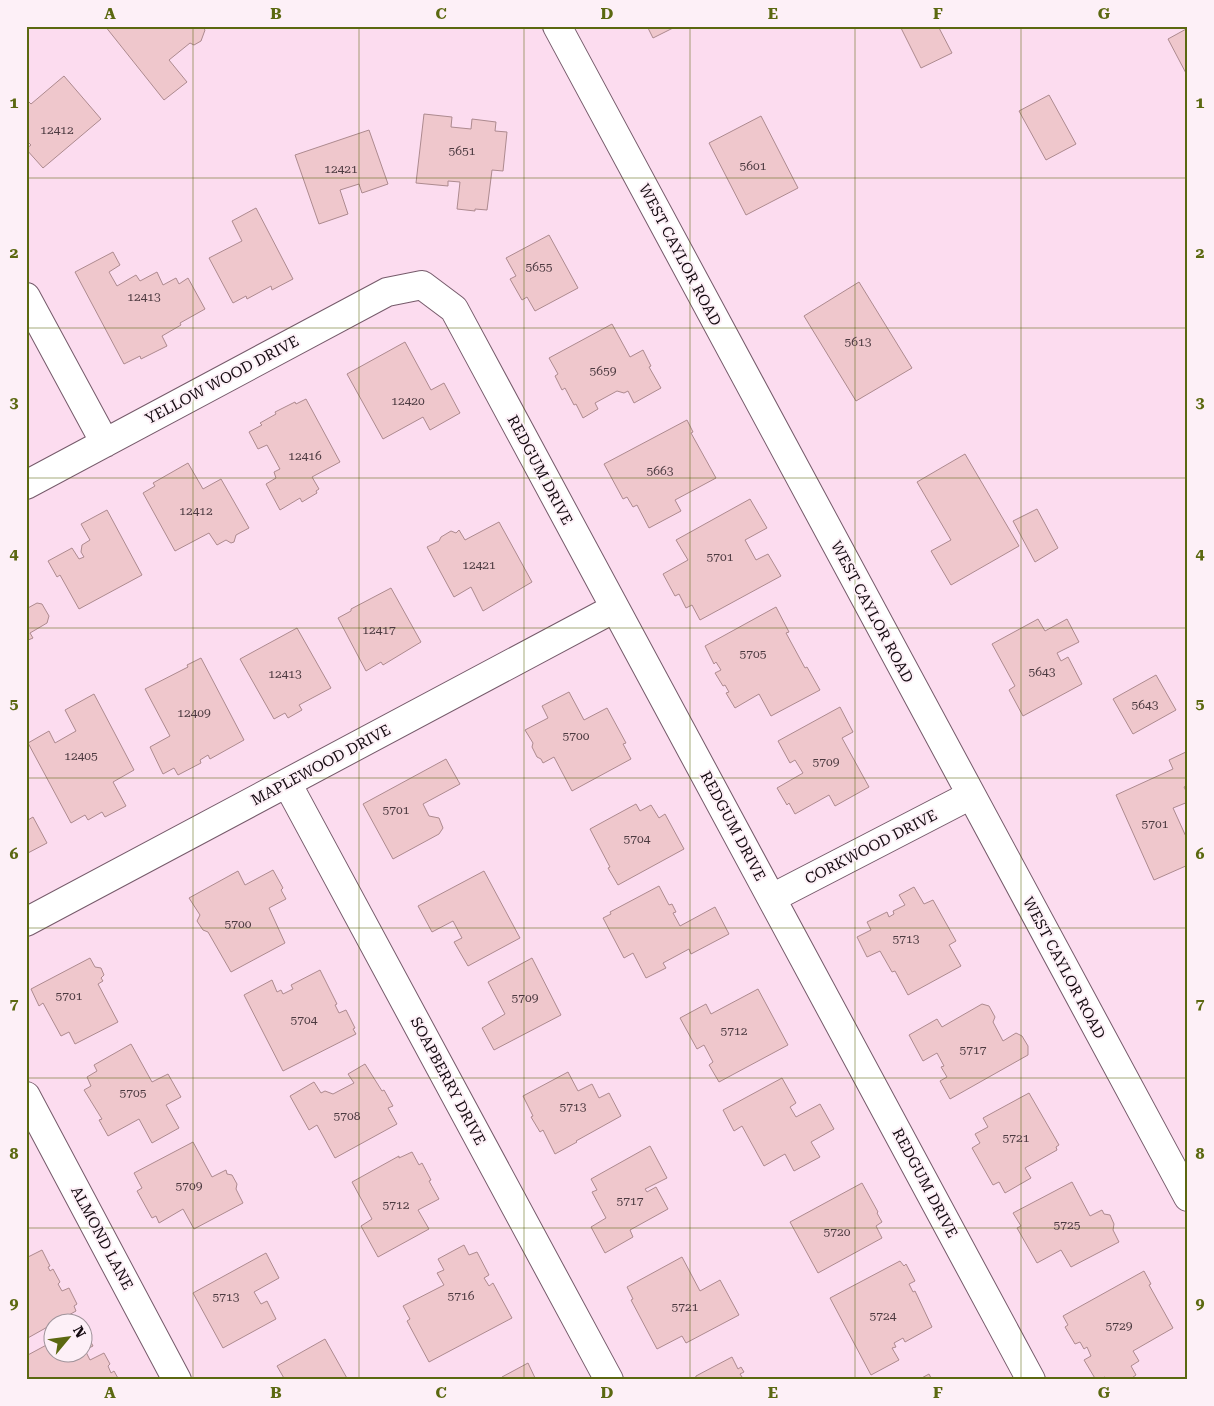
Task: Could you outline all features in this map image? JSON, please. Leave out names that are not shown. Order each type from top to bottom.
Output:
[{"type":"street","name":"WEST CAYLOR ROAD","points":[[557,26],[1188,1197]]},
{"type":"street","name":"YELLOW WOOD DRIVE","points":[[26,485],[387,292],[422,285]]},
{"type":"street","name":"REDGUM DRIVE","points":[[422,285],[454,309],[1030,1380]]},
{"type":"street","points":[[26,296],[105,443]]},
{"type":"street","name":"MAPLEWOOD DRIVE","points":[[26,922],[615,608]]},
{"type":"street","name":"SOAPBERRY DRIVE","points":[[287,783],[609,1380]]},
{"type":"street","name":"CORKWOOD DRIVE","points":[[772,898],[971,795]]},
{"type":"street","name":"ALMOND LANE","points":[[26,1096],[178,1380]]},
{"type":"building","points":[[105,26],[202,26],[205,30],[201,41],[194,45],[190,43],[169,60],[187,82],[164,100]]},
{"type":"building","points":[[647,26],[677,26],[653,38]]},
{"type":"building","points":[[900,26],[938,26],[952,53],[921,68]]},
{"type":"building","points":[[1188,28],[1188,77],[1168,39]]},
{"type":"building","points":[[64,76],[101,119],[43,168],[26,149],[31,145],[26,140],[26,99],[31,104]]},
{"type":"building","points":[[1049,95],[1076,144],[1046,160],[1019,111]]},
{"type":"building","points":[[424,114],[452,117],[451,127],[471,129],[472,119],[496,122],[495,131],[507,132],[503,171],[492,170],[487,210],[457,209],[460,182],[448,181],[448,186],[416,183]]},
{"type":"building","points":[[761,116],[798,188],[746,215],[709,143]]},
{"type":"building","points":[[369,130],[388,184],[362,193],[359,184],[340,190],[348,214],[319,224],[295,155]]},
{"type":"building","points":[[256,208],[293,279],[272,290],[271,286],[247,299],[246,296],[233,303],[209,258],[242,241],[232,221]]},
{"type":"building","points":[[549,235],[578,288],[535,311],[527,297],[522,300],[510,279],[516,276],[506,258]]},
{"type":"building","points":[[113,252],[120,265],[109,272],[117,286],[136,275],[140,281],[157,272],[163,285],[176,278],[179,284],[188,278],[205,309],[162,336],[167,346],[141,359],[140,356],[124,364],[75,272]]},
{"type":"building","points":[[859,282],[912,368],[856,401],[804,316]]},
{"type":"building","points":[[612,324],[630,357],[643,350],[651,366],[649,367],[661,388],[634,403],[628,391],[624,393],[617,391],[595,403],[598,409],[583,418],[565,388],[562,390],[555,376],[558,374],[549,358]]},
{"type":"building","points":[[405,342],[431,390],[444,383],[460,413],[430,430],[423,417],[383,439],[347,374]]},
{"type":"building","points":[[306,399],[340,462],[312,477],[319,489],[316,491],[317,493],[302,502],[300,498],[280,510],[266,484],[276,478],[274,472],[280,469],[267,445],[258,449],[249,432],[262,425],[260,423],[276,414],[275,412]]},
{"type":"building","points":[[687,420],[693,432],[691,433],[716,478],[675,500],[681,511],[649,528],[637,505],[633,507],[627,497],[623,499],[604,464]]},
{"type":"building","points":[[965,454],[1019,546],[951,585],[931,551],[951,540],[917,482]]},
{"type":"building","points":[[188,463],[203,489],[221,479],[249,528],[236,535],[234,542],[231,543],[226,540],[217,545],[209,533],[175,551],[143,493],[155,486],[153,483]]},
{"type":"building","points":[[750,499],[767,528],[745,540],[756,560],[768,554],[781,576],[700,620],[692,605],[686,608],[679,594],[675,596],[663,574],[688,560],[676,540]]},
{"type":"building","points":[[1037,509],[1058,548],[1035,562],[1013,521]]},
{"type":"building","points":[[107,510],[142,575],[79,609],[60,575],[57,577],[48,561],[72,548],[79,559],[84,557],[81,552],[82,545],[90,540],[81,524]]},
{"type":"building","points":[[499,522],[532,582],[483,611],[471,587],[454,597],[427,547],[439,541],[441,537],[451,531],[456,533],[459,530],[465,540]]},
{"type":"building","points":[[391,588],[421,642],[383,665],[381,662],[366,671],[338,618]]},
{"type":"building","points":[[37,603],[42,604],[49,616],[47,623],[30,633],[33,638],[26,641],[26,609]]},
{"type":"building","points":[[776,607],[789,632],[786,633],[805,668],[807,667],[820,690],[771,716],[759,694],[735,708],[726,693],[729,692],[725,685],[723,686],[715,673],[721,670],[716,662],[714,664],[705,646]]},
{"type":"building","points":[[1038,619],[1045,631],[1067,619],[1079,642],[1057,653],[1061,661],[1068,657],[1082,684],[1023,716],[1009,690],[1015,686],[992,644]]},
{"type":"building","points":[[297,628],[331,688],[299,705],[302,710],[288,718],[285,713],[274,719],[240,659]]},
{"type":"building","points":[[201,658],[244,740],[210,759],[208,755],[200,760],[201,763],[178,775],[174,768],[163,774],[150,747],[170,736],[145,689],[188,667],[187,665]]},
{"type":"building","points":[[1156,675],[1176,710],[1133,734],[1113,699]]},
{"type":"building","points":[[569,692],[584,720],[607,708],[626,743],[623,744],[631,759],[572,791],[554,757],[543,763],[537,757],[532,747],[533,743],[525,730],[548,718],[542,706]]},
{"type":"building","points":[[94,694],[134,770],[113,782],[126,806],[105,817],[102,812],[88,820],[85,815],[71,823],[28,743],[49,731],[55,743],[76,731],[65,710]]},
{"type":"building","points":[[840,707],[853,732],[842,738],[869,787],[835,806],[829,795],[795,814],[777,788],[803,773],[795,760],[790,763],[778,741]]},
{"type":"building","points":[[1188,751],[1188,785],[1184,787],[1188,795],[1188,802],[1173,808],[1188,841],[1188,865],[1154,880],[1116,795],[1173,769],[1169,760]]},
{"type":"building","points":[[446,759],[460,784],[423,804],[429,816],[439,818],[443,828],[439,834],[393,859],[363,804]]},
{"type":"building","points":[[636,804],[640,811],[651,805],[659,818],[665,814],[684,849],[618,885],[590,829]]},
{"type":"building","points":[[26,816],[28,820],[33,817],[47,843],[26,854]]},
{"type":"building","points":[[273,870],[283,888],[281,890],[286,899],[269,908],[285,943],[231,972],[208,932],[203,930],[197,921],[200,915],[189,898],[238,871],[245,885]]},
{"type":"building","points":[[484,871],[520,938],[468,966],[454,942],[462,938],[453,921],[432,932],[418,906]]},
{"type":"building","points":[[659,886],[669,905],[672,904],[676,912],[673,913],[680,926],[715,907],[729,934],[691,954],[689,949],[663,963],[666,968],[646,978],[633,953],[624,958],[603,918],[611,914],[610,912]]},
{"type":"building","points":[[914,887],[924,904],[933,900],[956,941],[949,945],[961,966],[908,995],[895,971],[892,972],[880,951],[867,957],[857,937],[871,930],[867,922],[887,912],[889,917],[894,914],[893,911],[905,905],[899,895]]},
{"type":"building","points":[[90,958],[95,967],[101,968],[104,975],[101,978],[103,981],[98,984],[118,1022],[75,1044],[69,1032],[61,1036],[43,1003],[39,1006],[31,989]]},
{"type":"building","points":[[532,958],[561,1015],[494,1050],[482,1028],[505,1014],[488,982]]},
{"type":"building","points":[[320,970],[337,1004],[335,1005],[339,1013],[346,1010],[356,1034],[283,1071],[244,995],[272,980],[277,992],[281,990],[283,994],[293,989],[291,985]]},
{"type":"building","points":[[758,989],[788,1045],[719,1082],[709,1065],[713,1062],[704,1045],[697,1049],[680,1018],[706,1004],[711,1014]]},
{"type":"building","points":[[982,1004],[989,1006],[995,1017],[993,1022],[1003,1041],[1016,1033],[1022,1036],[1028,1046],[1028,1055],[950,1099],[940,1081],[947,1077],[941,1067],[944,1066],[937,1053],[923,1061],[909,1035],[937,1019],[942,1027]]},
{"type":"building","points":[[131,1044],[152,1082],[168,1074],[181,1097],[166,1105],[179,1128],[152,1143],[139,1119],[108,1136],[99,1120],[102,1119],[84,1090],[91,1086],[87,1077],[97,1071],[94,1065]]},
{"type":"building","points":[[365,1064],[393,1106],[388,1108],[397,1124],[335,1158],[317,1125],[309,1130],[290,1096],[314,1082],[321,1093],[325,1091],[333,1094],[354,1083],[348,1074]]},
{"type":"building","points":[[568,1072],[578,1091],[592,1084],[599,1098],[609,1093],[621,1116],[555,1154],[543,1130],[540,1132],[531,1117],[533,1116],[523,1096]]},
{"type":"building","points":[[782,1078],[796,1103],[790,1107],[796,1117],[820,1104],[834,1129],[811,1142],[820,1157],[794,1171],[785,1154],[764,1166],[742,1126],[734,1131],[723,1110]]},
{"type":"building","points":[[1029,1093],[1059,1145],[1056,1147],[1057,1150],[1025,1168],[1031,1178],[1005,1193],[999,1182],[993,1185],[972,1148],[980,1143],[975,1134],[988,1127],[983,1118]]},
{"type":"building","points":[[193,1142],[212,1177],[226,1170],[227,1174],[232,1175],[243,1203],[194,1229],[183,1209],[159,1223],[156,1216],[152,1218],[137,1191],[142,1188],[134,1173]]},
{"type":"building","points":[[650,1146],[667,1178],[645,1189],[647,1192],[656,1187],[668,1209],[630,1230],[633,1237],[605,1253],[591,1227],[606,1218],[592,1192],[597,1190],[591,1179]]},
{"type":"building","points":[[412,1152],[419,1165],[422,1163],[439,1199],[418,1210],[429,1229],[378,1257],[361,1226],[372,1219],[352,1182],[399,1156],[399,1158]]},
{"type":"building","points":[[1072,1182],[1090,1216],[1102,1210],[1104,1214],[1110,1215],[1114,1224],[1113,1230],[1119,1242],[1071,1267],[1061,1250],[1037,1263],[1017,1228],[1021,1226],[1013,1213]]},
{"type":"building","points":[[862,1183],[882,1222],[876,1226],[882,1238],[818,1273],[790,1222]]},
{"type":"building","points":[[464,1245],[469,1255],[477,1252],[489,1275],[484,1278],[489,1286],[493,1283],[512,1318],[429,1362],[407,1321],[410,1319],[403,1306],[444,1285],[437,1273],[444,1270],[438,1259]]},
{"type":"building","points":[[42,1250],[50,1266],[48,1267],[50,1271],[53,1269],[60,1282],[58,1284],[62,1291],[69,1288],[77,1304],[74,1306],[76,1311],[71,1314],[42,1314],[42,1330],[26,1339],[26,1258]]},
{"type":"building","points":[[266,1253],[279,1278],[254,1292],[261,1304],[267,1301],[276,1319],[223,1348],[193,1293]]},
{"type":"building","points":[[682,1257],[700,1291],[720,1280],[739,1315],[686,1343],[682,1336],[657,1349],[631,1300],[633,1299],[627,1287]]},
{"type":"building","points":[[900,1261],[904,1266],[906,1264],[915,1281],[909,1284],[913,1292],[915,1291],[932,1327],[905,1342],[903,1338],[894,1343],[896,1347],[892,1348],[899,1360],[871,1375],[830,1298]]},
{"type":"building","points":[[1144,1271],[1151,1284],[1149,1285],[1173,1328],[1133,1351],[1139,1361],[1131,1366],[1136,1375],[1129,1380],[1107,1380],[1105,1377],[1096,1380],[1084,1360],[1091,1356],[1087,1347],[1084,1349],[1080,1342],[1075,1344],[1065,1327],[1068,1325],[1063,1316]]},
{"type":"building","points":[[325,1339],[348,1380],[285,1380],[277,1366]]},
{"type":"building","points":[[42,1347],[42,1364],[92,1364],[92,1359],[104,1353],[110,1364],[108,1366],[111,1373],[114,1371],[119,1380],[26,1380],[26,1356]]},
{"type":"building","points":[[732,1357],[738,1369],[741,1367],[744,1372],[740,1374],[744,1380],[695,1380],[696,1376]]},
{"type":"building","points":[[528,1363],[536,1380],[503,1380],[502,1377]]},
{"type":"building","points":[[929,1374],[932,1380],[918,1380]]}]
